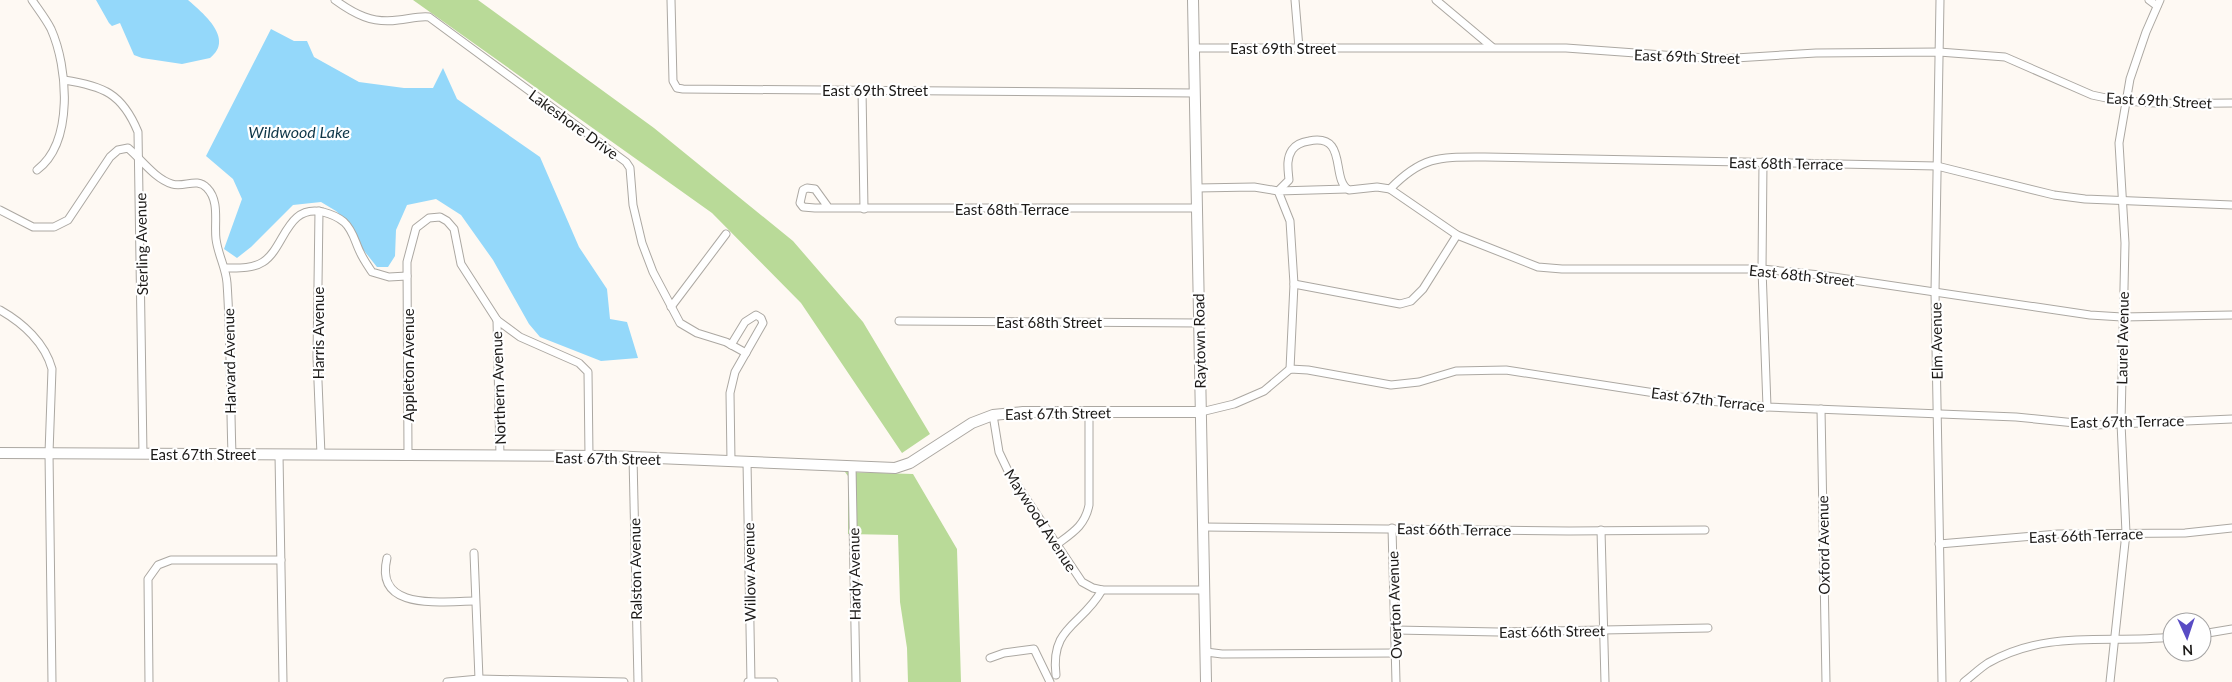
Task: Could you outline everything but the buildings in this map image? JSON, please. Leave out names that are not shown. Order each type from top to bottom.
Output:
[{"type":"street","points":[[32,0],[51,29],[60,57],[64,80],[64,118],[60,136],[46,163],[37,170]]},
{"type":"street","name":"Lakeshore Drive","points":[[335,0],[352,12],[368,19],[383,21],[420,16],[430,17],[626,162],[630,168],[633,205],[642,244],[653,272],[680,323],[688,329],[731,345]]},
{"type":"street","name":"East 69th Street","points":[[671,0],[673,81],[676,86],[682,89],[1195,93]]},
{"type":"street","name":"Raytown Road","points":[[1193,0],[1206,682]]},
{"type":"street","points":[[1295,0],[1299,48]]},
{"type":"street","points":[[1436,0],[1493,48]]},
{"type":"street","name":"Elm Avenue","points":[[1940,0],[1935,292],[1942,682]]},
{"type":"street","points":[[2149,0],[2158,3]]},
{"type":"street","name":"Laurel Avenue","points":[[2110,682],[2113,639],[2126,534],[2121,423],[2125,243],[2119,143],[2134,64],[2158,3]]},
{"type":"street","name":"East 69th Street","points":[[1194,48],[1566,48],[1719,59],[1816,53],[1939,52],[2005,57],[2092,95],[2126,101],[2232,103]]},
{"type":"street","name":"Sterling Avenue","points":[[64,80],[89,84],[114,95],[124,105],[138,132],[140,158],[143,454]]},
{"type":"street","points":[[862,90],[864,209]]},
{"type":"street","points":[[1278,191],[1289,180],[1288,161],[1294,147],[1302,142],[1314,140],[1327,142],[1335,151],[1342,183],[1347,189]]},
{"type":"street","points":[[0,210],[33,228],[54,227],[68,220],[103,166],[118,150],[128,148],[140,158]]},
{"type":"street","name":"East 68th Terrace","points":[[1390,189],[1414,168],[1430,160],[1442,157],[1763,162],[1937,166],[2054,194],[2122,200],[2232,204]]},
{"type":"street","name":"Harvard Avenue","points":[[140,158],[163,179],[172,184],[183,185],[192,182],[202,184],[208,189],[215,208],[216,242],[225,268],[227,282],[232,454]]},
{"type":"street","points":[[1763,162],[1762,269],[1767,407]]},
{"type":"street","points":[[1197,188],[1254,187],[1278,191],[1377,187],[1390,189]]},
{"type":"street","name":"East 68th Street","points":[[1390,189],[1457,235],[1538,267],[1562,269],[1762,269],[2090,315],[2122,317],[2232,315]]},
{"type":"street","points":[[1201,412],[1234,404],[1264,391],[1290,369],[1294,284],[1290,221],[1278,191]]},
{"type":"street","name":"East 68th Terrace","points":[[828,207],[864,209],[1197,208]]},
{"type":"street","points":[[225,268],[250,267],[264,262],[293,219],[318,211],[336,216],[344,222],[350,230],[360,254],[372,272],[389,277],[407,276]]},
{"type":"street","name":"Harris Avenue","points":[[318,211],[317,350],[321,455]]},
{"type":"street","name":"Appleton Avenue","points":[[408,454],[407,276],[410,245],[416,228],[429,218],[440,217],[448,220],[454,228],[461,264],[497,320]]},
{"type":"street","points":[[671,307],[726,234]]},
{"type":"street","points":[[1294,284],[1400,304],[1411,301],[1423,290],[1457,235]]},
{"type":"street","points":[[0,310],[11,316],[37,340],[49,358],[53,377],[49,453],[52,682]]},
{"type":"street","points":[[731,461],[730,393],[735,372],[746,353],[763,323],[760,317],[753,316],[745,322],[731,345],[746,353]]},
{"type":"street","points":[[497,320],[520,337],[580,363],[588,372],[589,456]]},
{"type":"street","name":"Northern Avenue","points":[[497,320],[500,456]]},
{"type":"street","name":"East 68th Street","points":[[899,321],[1199,323]]},
{"type":"street","name":"East 67th Terrace","points":[[1290,369],[1308,370],[1391,385],[1419,382],[1456,371],[1506,370],[1700,400],[1767,407],[2016,417],[2095,424],[2232,419]]},
{"type":"street","name":"Oxford Avenue","points":[[1820,409],[1826,682]]},
{"type":"street","name":"East 67th Street","points":[[0,453],[589,456],[895,468],[910,463],[972,423],[993,415],[1024,412],[1201,412]]},
{"type":"street","points":[[1056,545],[1081,526],[1087,516],[1089,505],[1089,413]]},
{"type":"street","name":"Maywood Avenue","points":[[993,415],[999,452],[1009,472],[1082,582],[1102,590]]},
{"type":"street","points":[[279,455],[283,682]]},
{"type":"street","name":"Ralston Avenue","points":[[633,457],[638,682]]},
{"type":"street","name":"Willow Avenue","points":[[748,462],[750,682]]},
{"type":"street","name":"Hardy Avenue","points":[[852,466],[856,682]]},
{"type":"street","name":"East 66th Terrace","points":[[1203,527],[1569,531],[1705,530]]},
{"type":"street","name":"Overton Avenue","points":[[1392,528],[1396,682]]},
{"type":"street","name":"East 66th Terrace","points":[[1939,544],[2058,534],[2185,533],[2232,528]]},
{"type":"street","points":[[1601,530],[1605,682]]},
{"type":"street","points":[[474,553],[479,679]]},
{"type":"street","points":[[387,558],[384,569],[391,590],[409,599],[475,601]]},
{"type":"street","points":[[149,682],[148,579],[156,567],[171,560],[282,560]]},
{"type":"street","points":[[1056,675],[1054,659],[1057,644],[1067,630],[1096,600],[1102,590],[1204,590]]},
{"type":"street","name":"East 66th Street","points":[[1396,630],[1498,632],[1708,628]]},
{"type":"street","points":[[2212,632],[2232,629]]},
{"type":"street","points":[[1964,682],[1986,664],[2035,644],[2075,638],[2162,637]]},
{"type":"street","points":[[990,658],[1004,653],[1034,649],[1050,682]]},
{"type":"street","points":[[1206,652],[1222,654],[1396,653]]},
{"type":"street","points":[[447,682],[479,679],[624,682]]},
{"type":"street","points":[[750,682],[774,682]]},
{"type":"green space","points":[[413,0],[478,0],[654,128],[793,241],[863,322],[930,434],[902,453],[801,303],[712,213]]},
{"type":"green space","points":[[845,472],[913,474],[957,549],[961,682],[908,682],[907,648],[900,602],[898,535],[848,534],[848,476]]},
{"type":"water","points":[[96,0],[188,0],[214,27],[219,43],[217,51],[210,58],[182,64],[134,55],[120,23],[112,26]]},
{"type":"water","name":"Wildwood Lake","points":[[271,29],[294,41],[307,41],[314,57],[359,82],[404,88],[433,88],[443,68],[457,99],[540,157],[579,247],[607,289],[610,319],[627,322],[638,358],[601,361],[540,337],[529,324],[493,260],[461,215],[436,199],[407,205],[396,230],[395,256],[388,267],[377,267],[361,247],[352,226],[336,211],[321,202],[293,205],[251,247],[237,258],[224,249],[242,199],[233,179],[206,156]]}]
